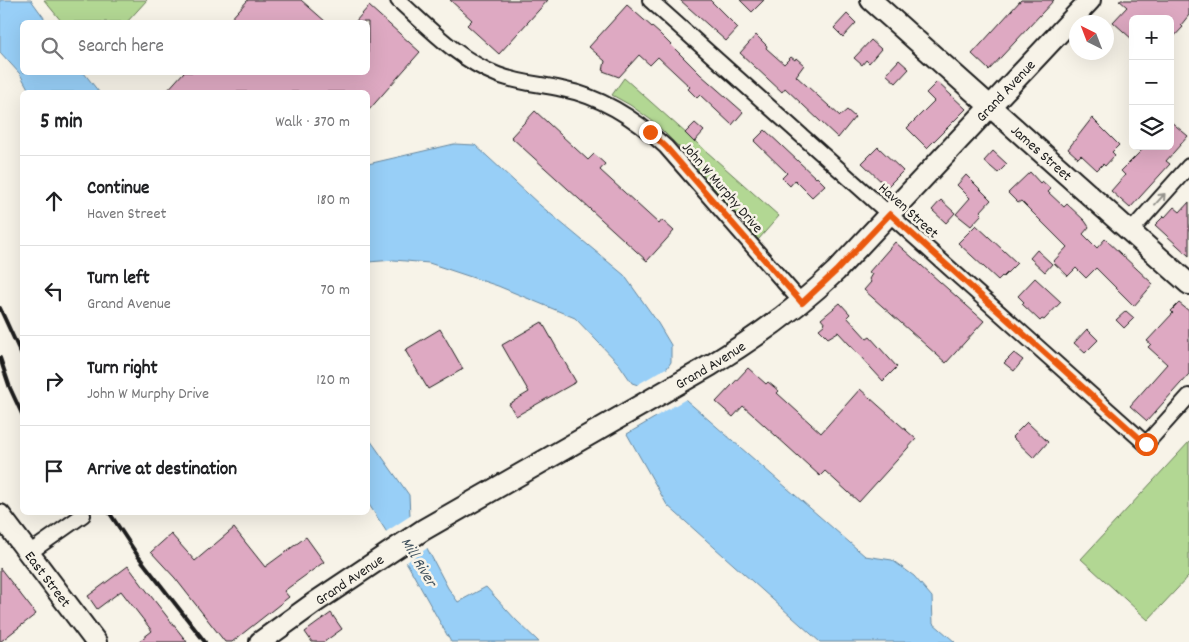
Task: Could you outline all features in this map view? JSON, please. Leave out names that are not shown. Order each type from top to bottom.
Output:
[{"type":"main road","name":"James Street","points":[[871,0],[1189,284]]},
{"type":"main road","name":"Grand Avenue","points":[[260,642],[423,530],[751,340],[802,303],[836,271],[1090,0]]},
{"type":"main road","name":"East Street","points":[[0,515],[96,642]]},
{"type":"street","name":"John W Murphy Drive","points":[[398,0],[455,50],[479,66],[522,82],[563,89],[597,99],[616,109],[650,132],[666,147],[802,303]]},
{"type":"street","name":"Haven Street","points":[[650,0],[1146,444],[1189,396]]},
{"type":"street","points":[[1130,232],[1189,166]]},
{"type":"street","points":[[29,554],[82,515]]},
{"type":"green space","points":[[44,0],[147,0],[129,20],[60,20]]},
{"type":"green space","points":[[624,78],[779,216],[758,240],[678,146],[654,122],[612,95]]},
{"type":"green space","points":[[1189,442],[1189,576],[1148,620],[1081,559]]},
{"type":"water","points":[[0,0],[31,0],[46,20],[20,20],[20,74],[0,52]]},
{"type":"water","points":[[21,75],[86,75],[97,90],[29,90]]},
{"type":"water","points":[[454,144],[475,145],[541,206],[624,275],[671,345],[671,362],[665,371],[686,400],[865,556],[892,560],[914,576],[932,597],[933,623],[955,642],[820,642],[667,505],[627,434],[656,417],[638,385],[632,383],[619,364],[575,318],[498,286],[429,263],[394,260],[370,262],[370,164]]},
{"type":"water","name":"Mill River","points":[[370,440],[409,495],[410,516],[448,588],[458,602],[486,587],[539,642],[451,642],[408,565],[370,506]]},
{"type":"pier","points":[[666,368],[688,398],[653,418],[635,386]]},
{"type":"pier","points":[[413,514],[429,547],[404,564],[384,533]]},
{"type":"building","points":[[248,0],[301,0],[324,20],[230,20]]},
{"type":"building","points":[[450,0],[548,0],[499,54],[467,25],[472,20]]},
{"type":"building","points":[[680,0],[710,0],[738,28],[726,41]]},
{"type":"building","points":[[740,0],[764,0],[752,12]]},
{"type":"building","points":[[1021,0],[1054,0],[989,70],[972,54]]},
{"type":"building","points":[[1119,0],[1189,0],[1189,15],[1181,25],[1183,27],[1174,37],[1174,15],[1129,15],[1129,36],[1114,23],[1127,7]]},
{"type":"building","points":[[627,5],[743,112],[732,125],[700,95],[697,98],[688,89],[690,87],[658,57],[650,65],[639,55],[619,77],[603,71],[605,61],[589,47]]},
{"type":"building","points":[[369,6],[420,52],[370,109],[370,90],[168,90],[181,75],[370,75],[370,20],[357,20]]},
{"type":"building","points":[[847,14],[856,23],[843,37],[834,28]]},
{"type":"building","points":[[756,35],[767,46],[766,48],[784,64],[791,57],[795,60],[796,58],[804,65],[796,76],[840,116],[847,110],[855,117],[838,138],[785,88],[782,92],[740,53]]},
{"type":"building","points":[[871,40],[881,49],[869,63],[866,60],[862,65],[854,58]]},
{"type":"building","points":[[899,60],[909,69],[896,83],[886,74]]},
{"type":"building","points":[[937,82],[966,109],[927,148],[907,128],[934,101],[926,93]]},
{"type":"building","points":[[535,111],[588,160],[594,154],[605,164],[600,170],[659,224],[662,220],[674,231],[647,261],[511,137]]},
{"type":"building","points":[[1092,118],[1119,145],[1112,152],[1115,155],[1105,166],[1103,164],[1097,170],[1081,155],[1078,158],[1068,149]]},
{"type":"building","points":[[695,123],[704,131],[694,142],[685,133]]},
{"type":"building","points":[[1174,124],[1188,136],[1166,161],[1170,164],[1130,208],[1111,191],[1125,175],[1121,171],[1142,150],[1174,150]]},
{"type":"building","points":[[765,130],[825,185],[812,197],[795,180],[790,186],[782,178],[787,173],[754,141]]},
{"type":"building","points":[[878,147],[903,171],[887,187],[862,163]]},
{"type":"building","points":[[993,151],[1007,164],[998,173],[984,161]]},
{"type":"building","points":[[1030,172],[1040,183],[1042,181],[1051,189],[1048,192],[1064,207],[1067,204],[1085,221],[1089,227],[1083,234],[1097,248],[1105,239],[1153,284],[1134,306],[1096,268],[1086,278],[1076,268],[1068,276],[1053,262],[1067,247],[1021,201],[1018,203],[1008,193]]},
{"type":"building","points":[[966,175],[991,200],[971,226],[956,214],[970,198],[957,185]]},
{"type":"building","points":[[941,200],[955,213],[946,223],[932,210]]},
{"type":"building","points":[[1189,202],[1189,256],[1155,225],[1174,207],[1180,212]]},
{"type":"building","points":[[976,225],[1017,263],[998,280],[958,243]]},
{"type":"building","points":[[895,242],[984,321],[946,363],[864,290],[871,282],[869,279],[872,274],[869,272]]},
{"type":"building","points":[[1037,250],[1052,264],[1045,272],[1030,258]]},
{"type":"building","points":[[1035,278],[1061,302],[1044,320],[1040,321],[1022,304],[1024,302],[1018,296]]},
{"type":"building","points":[[840,303],[850,314],[847,317],[867,339],[870,337],[897,367],[883,381],[838,332],[828,338],[819,329],[825,324],[821,319]]},
{"type":"building","points":[[1179,303],[1189,311],[1189,374],[1147,421],[1130,406],[1167,364],[1148,347],[1151,344],[1147,341],[1173,313],[1171,311]]},
{"type":"building","points":[[1126,311],[1134,318],[1124,328],[1116,320]]},
{"type":"building","points":[[542,322],[576,382],[516,416],[509,404],[529,392],[502,345]]},
{"type":"building","points":[[440,329],[463,369],[428,389],[405,350]]},
{"type":"building","points":[[1087,329],[1098,340],[1085,353],[1074,343]]},
{"type":"building","points":[[1014,353],[1023,360],[1014,371],[1004,363]]},
{"type":"building","points":[[748,368],[766,384],[768,382],[779,391],[777,393],[821,433],[860,389],[916,439],[859,502],[825,471],[820,476],[743,406],[733,417],[716,402]]},
{"type":"building","points":[[1027,422],[1048,442],[1034,458],[1012,437]]},
{"type":"building","points":[[234,528],[265,567],[306,537],[324,562],[284,591],[289,597],[232,642],[225,642],[175,578],[151,552],[171,534],[195,561]]},
{"type":"building","points":[[128,566],[187,642],[138,642],[152,631],[121,591],[97,609],[88,596]]},
{"type":"building","points":[[0,568],[36,614],[0,642]]},
{"type":"building","points":[[331,613],[342,629],[324,642],[312,642],[305,632]]},
{"type":"railway","points":[[0,308],[20,352]]},
{"type":"railway","points":[[0,358],[10,388],[20,410]]},
{"type":"railway","points":[[111,515],[138,556],[205,642]]},
{"type":"route","points":[[650,132],[666,147],[802,303],[836,271],[890,214],[1146,444]]}]
